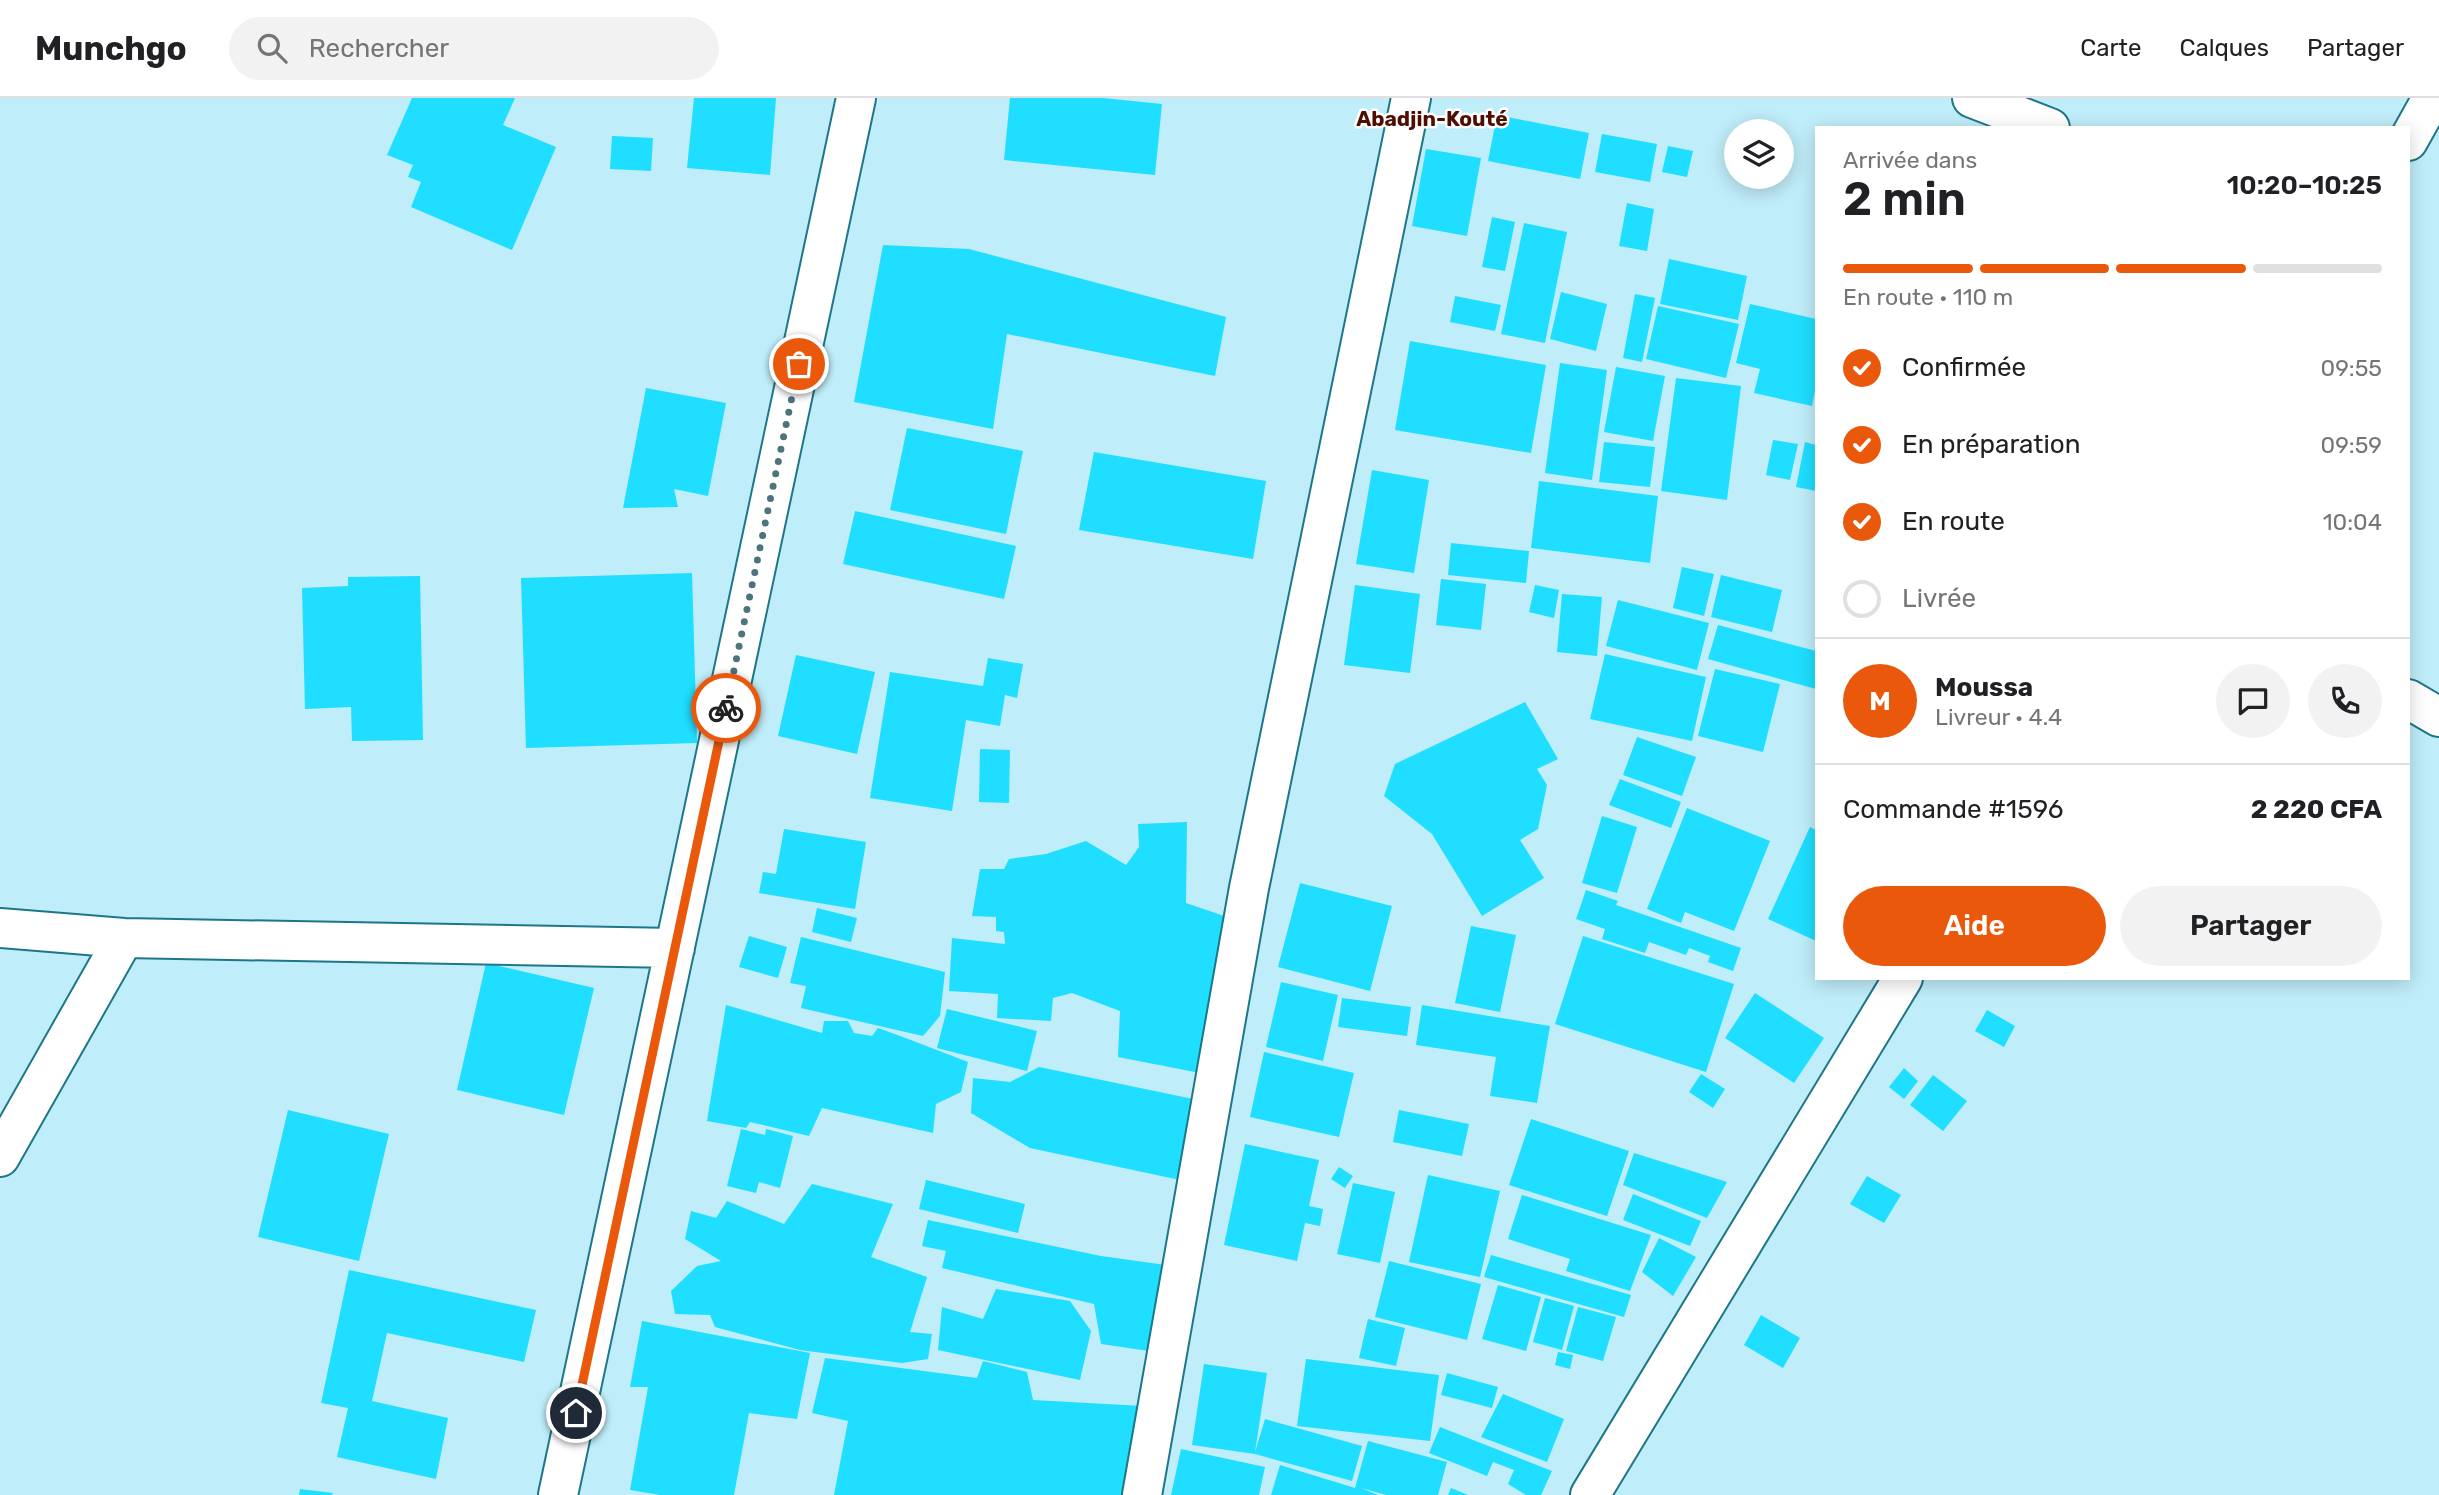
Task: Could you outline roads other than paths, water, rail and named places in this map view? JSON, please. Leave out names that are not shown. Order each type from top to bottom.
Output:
[{"type":"street","points":[[558,1495],[856,98]]},
{"type":"street","points":[[1142,1495],[1249,888],[1411,98]]},
{"type":"street","points":[[1972,98],[2045,126]]},
{"type":"street","points":[[2410,137],[2432,98]]},
{"type":"street","points":[[2410,700],[2439,717]]},
{"type":"street","points":[[0,928],[124,938],[675,948]]},
{"type":"street","points":[[0,1157],[124,938]]},
{"type":"street","points":[[1590,1495],[1902,980]]},
{"type":"district","name":"Abadjin-Kouté","points":[[1432,119]]}]
